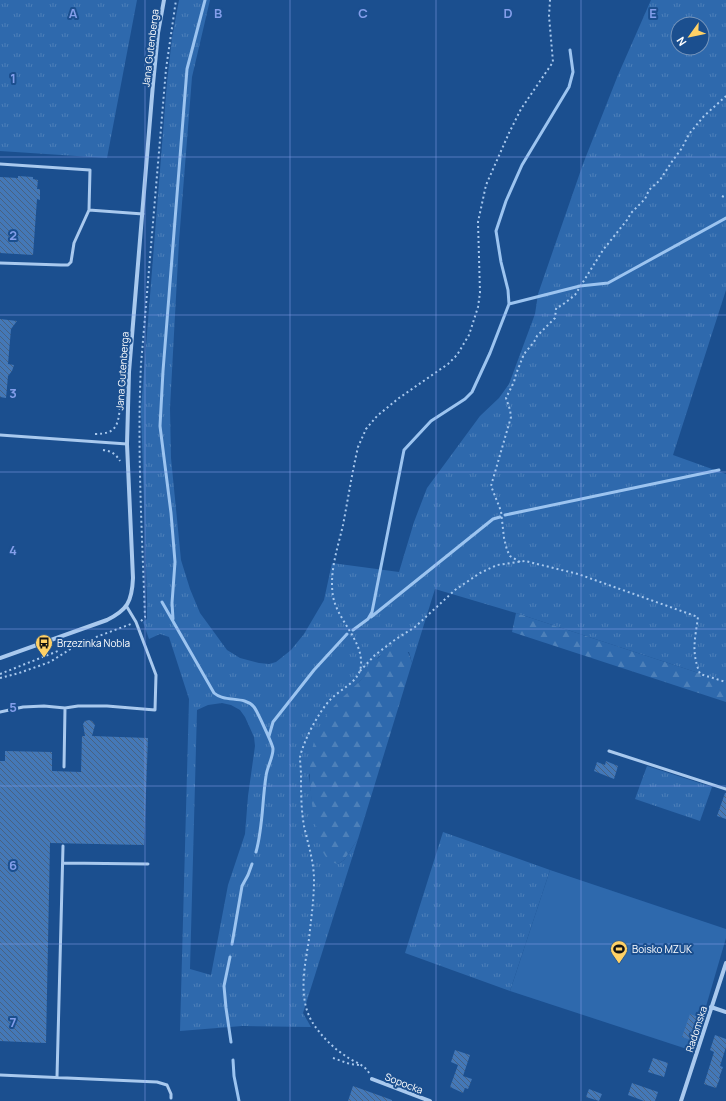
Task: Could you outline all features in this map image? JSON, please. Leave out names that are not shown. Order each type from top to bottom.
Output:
[{"type":"street","name":"Jana Gutenberga","points":[[127,607],[131,597],[133,578],[127,444],[130,372],[158,33],[164,0]]},
{"type":"street","points":[[0,658],[107,620],[119,614],[127,607]]},
{"type":"street","name":"Radomska","points":[[681,1101],[726,963]]},
{"type":"street","points":[[711,1007],[726,1012]]},
{"type":"street","name":"Sopocka","points":[[372,1079],[430,1101]]},
{"type":"lane","points":[[0,164],[90,170],[89,210],[74,243],[71,262],[68,265],[61,266],[0,263]]},
{"type":"lane","points":[[89,210],[143,214]]},
{"type":"lane","points":[[0,435],[127,444]]},
{"type":"lane","points":[[0,712],[23,707],[44,706],[65,708],[78,706],[107,706],[155,710],[156,675],[136,622],[127,607]]},
{"type":"lane","points":[[64,767],[65,708]]},
{"type":"lane","points":[[609,751],[726,789]]},
{"type":"lane","points":[[57,1077],[59,939],[63,846]]},
{"type":"lane","points":[[62,863],[148,864]]},
{"type":"lane","points":[[0,1075],[157,1082],[167,1085],[171,1098]]},
{"type":"path","points":[[0,678],[50,662],[80,643],[144,620],[146,617],[140,482],[139,406],[166,69],[176,0]]},
{"type":"path","points":[[360,672],[360,652],[335,606],[331,582],[358,447],[366,429],[376,416],[448,364],[457,356],[470,335],[478,307],[480,293],[478,222],[486,185],[521,109],[553,62],[549,16],[550,0]]},
{"type":"path","points":[[520,562],[510,556],[507,550],[501,511],[491,486],[511,417],[506,398],[514,382],[524,354],[537,336],[555,318],[557,307],[561,306],[575,295],[603,250],[627,220],[631,212],[645,200],[649,190],[660,180],[682,148],[689,134],[704,116],[726,96]]},
{"type":"path","points":[[722,196],[726,198]]},
{"type":"path","points":[[94,434],[104,434],[114,429],[119,421],[120,404]]},
{"type":"path","points":[[102,450],[109,451],[114,454]]},
{"type":"path","points":[[372,1079],[367,1068],[348,1058],[326,1039],[316,1026],[307,1009],[304,985],[304,972],[314,880],[304,823],[300,758],[308,736],[330,699],[349,684],[375,655],[415,627],[442,601],[463,584],[480,572],[497,565],[524,561],[578,574],[698,617],[694,646],[695,661],[700,674],[726,682]]},
{"type":"path","points":[[0,674],[58,651]]},
{"type":"path","points":[[333,1058],[350,1064],[360,1065]]},
{"type":"green space","points":[[0,0],[137,0],[107,158],[0,151]]},
{"type":"green space","points":[[179,0],[210,0],[192,77],[179,241],[170,408],[171,458],[181,560],[190,589],[200,613],[227,650],[240,658],[269,664],[276,662],[291,650],[304,634],[324,600],[332,563],[399,572],[414,522],[427,488],[480,416],[499,398],[509,384],[535,314],[538,294],[583,164],[618,75],[651,0],[726,0],[726,290],[673,455],[726,474],[726,682],[516,613],[435,589],[412,663],[409,652],[379,656],[371,669],[359,682],[309,775],[317,829],[338,864],[344,860],[358,839],[303,1013],[311,1027],[242,1026],[180,1031],[189,699],[169,637],[160,634],[149,639],[143,622],[147,619],[147,599],[141,409],[167,82],[172,38]],"holes":[[[222,703],[231,705],[240,710],[245,717],[254,737],[255,746],[248,796],[245,834],[228,885],[211,975],[190,969],[197,710],[208,705]]]},
{"type":"green space","points":[[516,613],[726,682],[726,702],[512,632]]},
{"type":"green space","points":[[391,648],[406,650],[412,663],[358,839],[344,860],[338,864],[325,856],[319,841],[314,817],[310,787],[310,772],[314,743],[319,729],[330,711],[361,680],[373,663],[383,653]]},
{"type":"green space","points":[[647,766],[712,787],[700,821],[635,799]]},
{"type":"green space","points":[[443,832],[550,870],[510,991],[405,953]]},
{"type":"green space","name":"Boisko MZUK","points":[[550,870],[726,929],[726,938],[693,1051],[510,991]]},
{"type":"building","points":[[18,176],[33,177],[33,179],[38,180],[37,189],[40,189],[40,200],[37,199],[33,255],[0,253],[0,177],[18,178]]},
{"type":"building","points":[[0,319],[17,321],[11,329],[8,364],[14,365],[8,376],[6,398],[0,397]]},
{"type":"building","points":[[89,720],[95,725],[92,736],[148,738],[144,845],[50,843],[46,1043],[0,1041],[0,761],[5,761],[5,751],[52,752],[52,771],[81,772],[82,736],[85,736],[83,724],[85,721]]},
{"type":"building","points":[[606,761],[618,766],[614,779],[594,771],[597,762],[605,765]]},
{"type":"building","points":[[726,793],[726,819],[717,816]]},
{"type":"building","points":[[690,1014],[701,1018],[694,1041],[682,1037]]},
{"type":"building","points":[[715,1035],[726,1039],[726,1047],[720,1066],[723,1067],[716,1088],[704,1084],[714,1052],[710,1050]]},
{"type":"building","points":[[455,1050],[470,1055],[463,1076],[472,1079],[468,1089],[465,1088],[463,1093],[450,1087],[458,1065],[451,1062]]},
{"type":"building","points":[[653,1058],[668,1063],[664,1077],[648,1072]]},
{"type":"building","points":[[632,1083],[658,1092],[655,1101],[644,1101],[628,1095]]},
{"type":"building","points":[[353,1086],[392,1100],[392,1101],[348,1101]]},
{"type":"building","points":[[589,1089],[602,1094],[599,1101],[586,1097]]},
{"type":"waterway","points":[[173,619],[172,603],[175,562],[171,513],[160,426],[187,69],[205,0]]},
{"type":"waterway","points":[[509,304],[508,290],[501,262],[496,231],[506,201],[522,165],[569,87],[573,72],[570,50]]},
{"type":"waterway","points":[[353,630],[368,619],[372,612],[404,450],[431,421],[465,399],[472,392],[490,353],[509,304],[580,286],[608,283],[726,218]]},
{"type":"waterway","points":[[505,515],[719,470]]},
{"type":"waterway","points":[[371,617],[493,519],[500,517]]},
{"type":"waterway","points":[[162,602],[214,693],[223,698],[250,703],[254,707],[265,728],[272,746],[272,756],[266,776],[260,833],[256,852]]},
{"type":"waterway","points":[[269,736],[273,722],[314,670],[347,634]]},
{"type":"waterway","points":[[232,944],[242,886],[252,864]]},
{"type":"waterway","points":[[230,957],[224,986],[231,1042]]},
{"type":"waterway","points":[[233,1060],[234,1076],[239,1101]]},
{"type":"place","name":"Brzezinka Nobla","points":[[44,658]]},
{"type":"place","name":"Boisko MZUK","points":[[619,964]]}]
